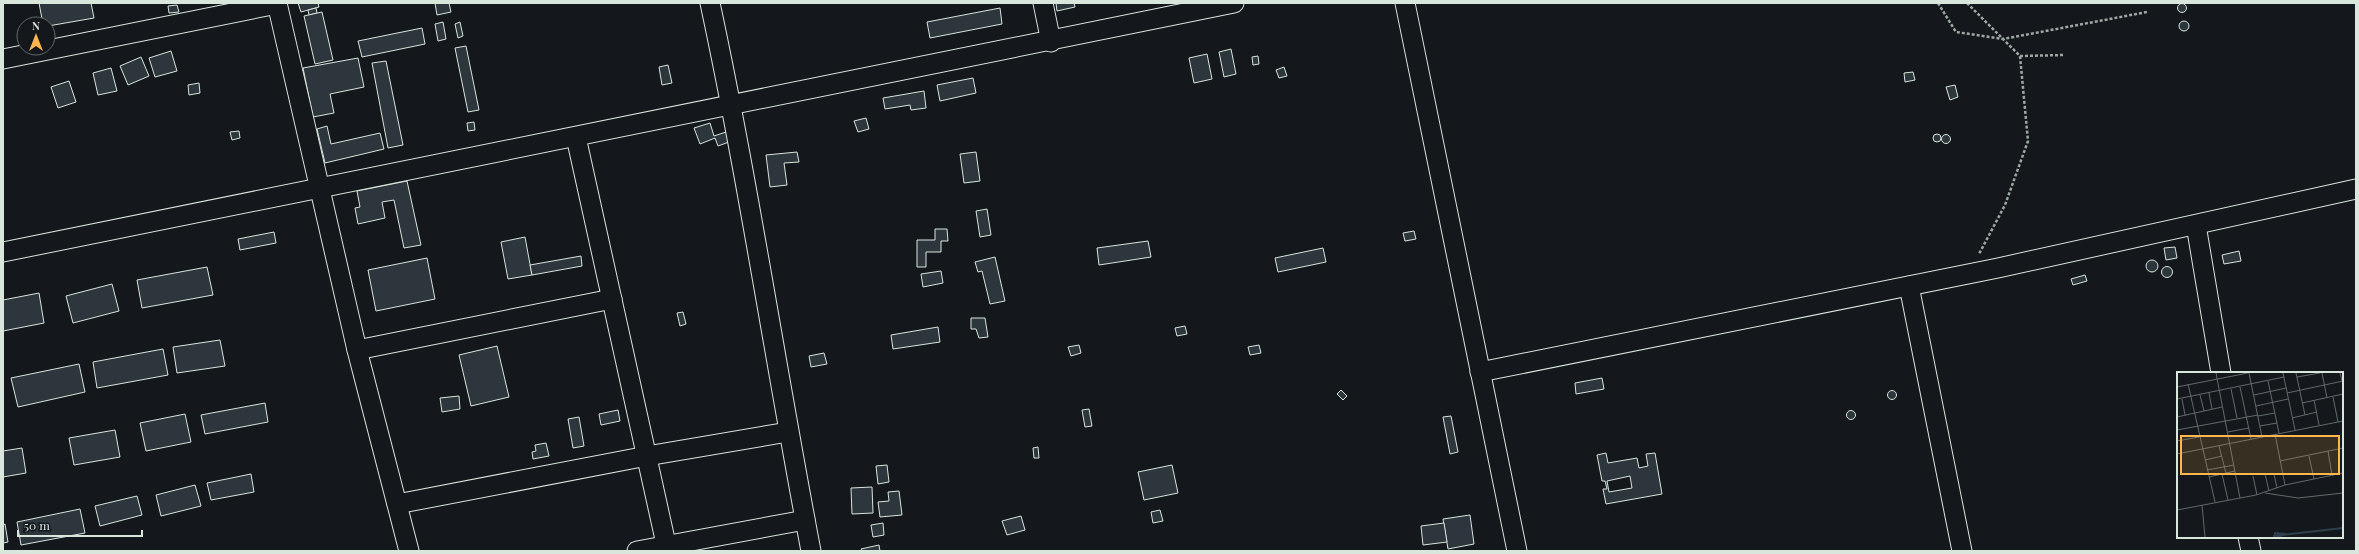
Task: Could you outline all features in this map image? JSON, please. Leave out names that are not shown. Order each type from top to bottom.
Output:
[{"type":"street","points":[[3,59],[277,3],[357,350],[409,551]]},
{"type":"street","points":[[710,3],[732,105],[788,432],[811,551]]},
{"type":"street","points":[[1043,3],[1051,42]]},
{"type":"street","points":[[3,252],[1051,42],[1213,5],[1234,3]]},
{"type":"street","points":[[1405,3],[1517,551]]},
{"type":"street","points":[[576,137],[666,544]]},
{"type":"street","points":[[1480,372],[1909,286],[2196,225],[2356,189]]},
{"type":"street","points":[[2196,225],[2221,372]]},
{"type":"street","points":[[1909,286],[1962,551]]},
{"type":"street","points":[[357,350],[612,299]]},
{"type":"street","points":[[397,504],[647,456],[788,432]]},
{"type":"street","points":[[637,551],[666,544],[805,520]]},
{"type":"street","points":[[2248,538],[2251,551]]},
{"type":"path","points":[[1938,3],[1956,32],[2003,39],[2147,12]]},
{"type":"path","points":[[1967,3],[2020,56],[2028,141],[2005,205],[1975,261]]},
{"type":"path","points":[[2020,56],[2066,55]]},
{"type":"building","points":[[39,3],[91,3],[94,18],[56,25],[56,16],[41,16]]},
{"type":"building","points":[[298,3],[318,3],[319,7],[301,12]]},
{"type":"building","points":[[435,3],[449,3],[451,12],[437,15]]},
{"type":"building","points":[[1056,3],[1074,3],[1075,7],[1057,11]]},
{"type":"building","points":[[2182,3],[2187,8],[2182,13],[2177,8]]},
{"type":"building","points":[[177,5],[179,12],[169,13],[168,6]]},
{"type":"building","points":[[316,8],[317,13],[309,15],[308,10]]},
{"type":"building","points":[[1000,8],[1002,24],[930,38],[927,22]]},
{"type":"building","points":[[322,12],[333,60],[315,64],[304,16]]},
{"type":"building","points":[[2182,21],[2186,21],[2188,22],[2188,30],[2182,31],[2179,28],[2179,24]]},
{"type":"building","points":[[443,22],[446,39],[438,41],[435,24]]},
{"type":"building","points":[[460,22],[463,36],[458,38],[455,24]]},
{"type":"building","points":[[422,28],[425,44],[362,57],[358,41]]},
{"type":"building","points":[[466,46],[479,110],[468,112],[455,48]]},
{"type":"building","points":[[1231,49],[1236,74],[1224,77],[1219,52]]},
{"type":"building","points":[[171,51],[177,71],[155,77],[149,58]]},
{"type":"building","points":[[1207,54],[1212,79],[1194,83],[1189,58]]},
{"type":"building","points":[[1258,56],[1259,64],[1253,65],[1252,57]]},
{"type":"building","points":[[141,57],[149,76],[128,85],[120,66]]},
{"type":"building","points":[[358,58],[364,87],[330,94],[334,113],[313,117],[303,68]]},
{"type":"building","points":[[386,61],[403,145],[388,148],[372,63]]},
{"type":"building","points":[[668,65],[672,83],[662,85],[659,67]]},
{"type":"building","points":[[1284,67],[1287,76],[1279,78],[1276,70]]},
{"type":"building","points":[[111,68],[117,91],[98,95],[93,73]]},
{"type":"building","points":[[1913,72],[1915,80],[1905,82],[1904,73]]},
{"type":"building","points":[[973,78],[976,93],[940,101],[937,85]]},
{"type":"building","points":[[69,81],[76,102],[58,108],[51,87]]},
{"type":"building","points":[[199,83],[200,93],[189,95],[188,85]]},
{"type":"building","points":[[1955,85],[1958,97],[1950,100],[1946,87]]},
{"type":"building","points":[[924,91],[926,108],[911,110],[910,105],[885,109],[883,98]]},
{"type":"building","points":[[866,118],[869,129],[858,132],[854,121]]},
{"type":"building","points":[[474,122],[475,130],[468,131],[467,123]]},
{"type":"building","points":[[710,123],[714,136],[726,132],[729,142],[718,146],[715,138],[700,144],[694,128]]},
{"type":"building","points":[[327,126],[331,144],[380,133],[384,149],[325,163],[317,129]]},
{"type":"building","points":[[239,131],[240,138],[232,140],[230,132]]},
{"type":"building","points":[[1935,134],[1939,134],[1941,138],[1939,142],[1935,142],[1933,140],[1933,136]]},
{"type":"building","points":[[1944,135],[1948,135],[1950,139],[1948,143],[1944,143],[1942,141],[1942,137]]},
{"type":"building","points":[[797,152],[799,162],[784,163],[787,185],[770,187],[766,155]]},
{"type":"building","points":[[976,152],[980,181],[964,183],[960,154]]},
{"type":"building","points":[[407,181],[421,245],[404,248],[394,200],[382,202],[385,218],[358,224],[355,208],[360,207],[357,191]]},
{"type":"building","points":[[987,209],[991,235],[980,237],[976,211]]},
{"type":"building","points":[[935,229],[947,229],[948,241],[941,241],[941,252],[926,252],[926,267],[917,267],[917,240],[935,240]]},
{"type":"building","points":[[1414,231],[1416,239],[1405,241],[1403,233]]},
{"type":"building","points":[[274,232],[276,243],[240,250],[238,239]]},
{"type":"building","points":[[525,237],[532,275],[508,279],[501,242]]},
{"type":"building","points":[[1148,241],[1151,257],[1099,265],[1097,248]]},
{"type":"building","points":[[2175,247],[2177,258],[2166,260],[2164,248]]},
{"type":"building","points":[[1323,248],[1326,262],[1278,272],[1275,258]]},
{"type":"building","points":[[2239,251],[2241,261],[2224,264],[2222,255]]},
{"type":"building","points":[[581,256],[582,266],[532,275],[530,265]]},
{"type":"building","points":[[995,257],[1005,301],[990,304],[982,271],[978,272],[975,262]]},
{"type":"building","points":[[427,258],[435,299],[376,311],[368,270]]},
{"type":"building","points":[[2150,260],[2154,260],[2158,266],[2154,272],[2150,272],[2146,268],[2146,264]]},
{"type":"building","points":[[207,267],[213,295],[142,308],[137,280]]},
{"type":"building","points":[[2165,267],[2169,267],[2171,268],[2171,276],[2165,277],[2162,274],[2162,270]]},
{"type":"building","points":[[941,271],[943,283],[923,287],[921,274]]},
{"type":"building","points":[[2085,275],[2087,281],[2073,285],[2071,279]]},
{"type":"building","points":[[112,284],[119,311],[73,323],[66,296]]},
{"type":"building","points":[[39,293],[44,323],[3,331],[3,300]]},
{"type":"building","points":[[683,312],[686,324],[680,326],[677,313]]},
{"type":"building","points":[[971,318],[985,318],[988,337],[979,338],[976,329],[971,329]]},
{"type":"building","points":[[1185,326],[1187,334],[1177,336],[1175,328]]},
{"type":"building","points":[[938,327],[940,342],[893,349],[891,335]]},
{"type":"building","points":[[220,340],[225,366],[177,373],[173,347]]},
{"type":"building","points":[[1079,345],[1081,353],[1071,356],[1068,347]]},
{"type":"building","points":[[1259,345],[1261,353],[1250,355],[1248,347]]},
{"type":"building","points":[[497,346],[509,397],[471,406],[459,355]]},
{"type":"building","points":[[163,349],[168,375],[97,388],[93,362]]},
{"type":"building","points":[[824,353],[827,364],[811,367],[809,356]]},
{"type":"building","points":[[79,364],[85,392],[18,407],[11,378]]},
{"type":"building","points":[[1602,378],[1604,389],[1576,394],[1575,383]]},
{"type":"building","points":[[1341,390],[1347,396],[1343,400],[1337,394]]},
{"type":"building","points":[[1890,391],[1894,391],[1896,395],[1894,399],[1890,399],[1888,397],[1888,393]]},
{"type":"building","points":[[459,396],[460,409],[442,412],[440,398]]},
{"type":"building","points":[[265,403],[268,422],[205,434],[201,415]]},
{"type":"building","points":[[1089,409],[1092,426],[1085,427],[1082,410]]},
{"type":"building","points":[[618,410],[620,421],[601,425],[599,414]]},
{"type":"building","points":[[1849,411],[1853,411],[1855,415],[1853,419],[1849,419],[1847,417],[1847,413]]},
{"type":"building","points":[[185,414],[191,442],[146,451],[140,423]]},
{"type":"building","points":[[1451,416],[1458,452],[1450,454],[1443,417]]},
{"type":"building","points":[[579,417],[584,446],[573,448],[568,419]]},
{"type":"building","points":[[115,430],[120,457],[74,465],[69,438]]},
{"type":"building","points":[[546,443],[549,456],[533,459],[532,452],[536,451],[535,445]]},
{"type":"building","points":[[1038,447],[1039,458],[1034,458],[1033,448]]},
{"type":"building","points":[[22,448],[26,473],[3,477],[3,451]]},
{"type":"building","points":[[1606,453],[1608,463],[1637,458],[1639,468],[1648,466],[1646,454],[1655,453],[1662,494],[1606,504],[1603,489],[1607,489],[1605,481],[1602,481],[1597,455]],"holes":[[[1630,476],[1632,488],[1609,492],[1607,481]]]},
{"type":"building","points":[[887,465],[889,482],[878,484],[876,466]]},
{"type":"building","points":[[1172,465],[1178,493],[1144,500],[1138,472]]},
{"type":"building","points":[[251,474],[254,492],[211,500],[207,483]]},
{"type":"building","points":[[195,485],[201,506],[161,516],[156,495]]},
{"type":"building","points":[[872,487],[873,513],[852,514],[851,488]]},
{"type":"building","points":[[899,491],[902,515],[880,517],[878,502],[889,501],[888,492]]},
{"type":"building","points":[[137,496],[142,515],[100,526],[95,506]]},
{"type":"building","points":[[80,509],[85,533],[21,545],[17,522]]},
{"type":"building","points":[[1160,510],[1163,521],[1153,523],[1151,512]]},
{"type":"building","points":[[1470,515],[1474,544],[1448,549],[1443,519]]},
{"type":"building","points":[[1021,516],[1025,530],[1007,535],[1002,521]]},
{"type":"building","points":[[883,523],[884,535],[873,537],[871,525]]},
{"type":"building","points":[[1444,523],[1447,542],[1423,545],[1421,526]]},
{"type":"building","points":[[5,524],[8,542],[3,543],[3,525]]},
{"type":"building","points":[[879,545],[880,551],[862,551],[861,549]]}]
